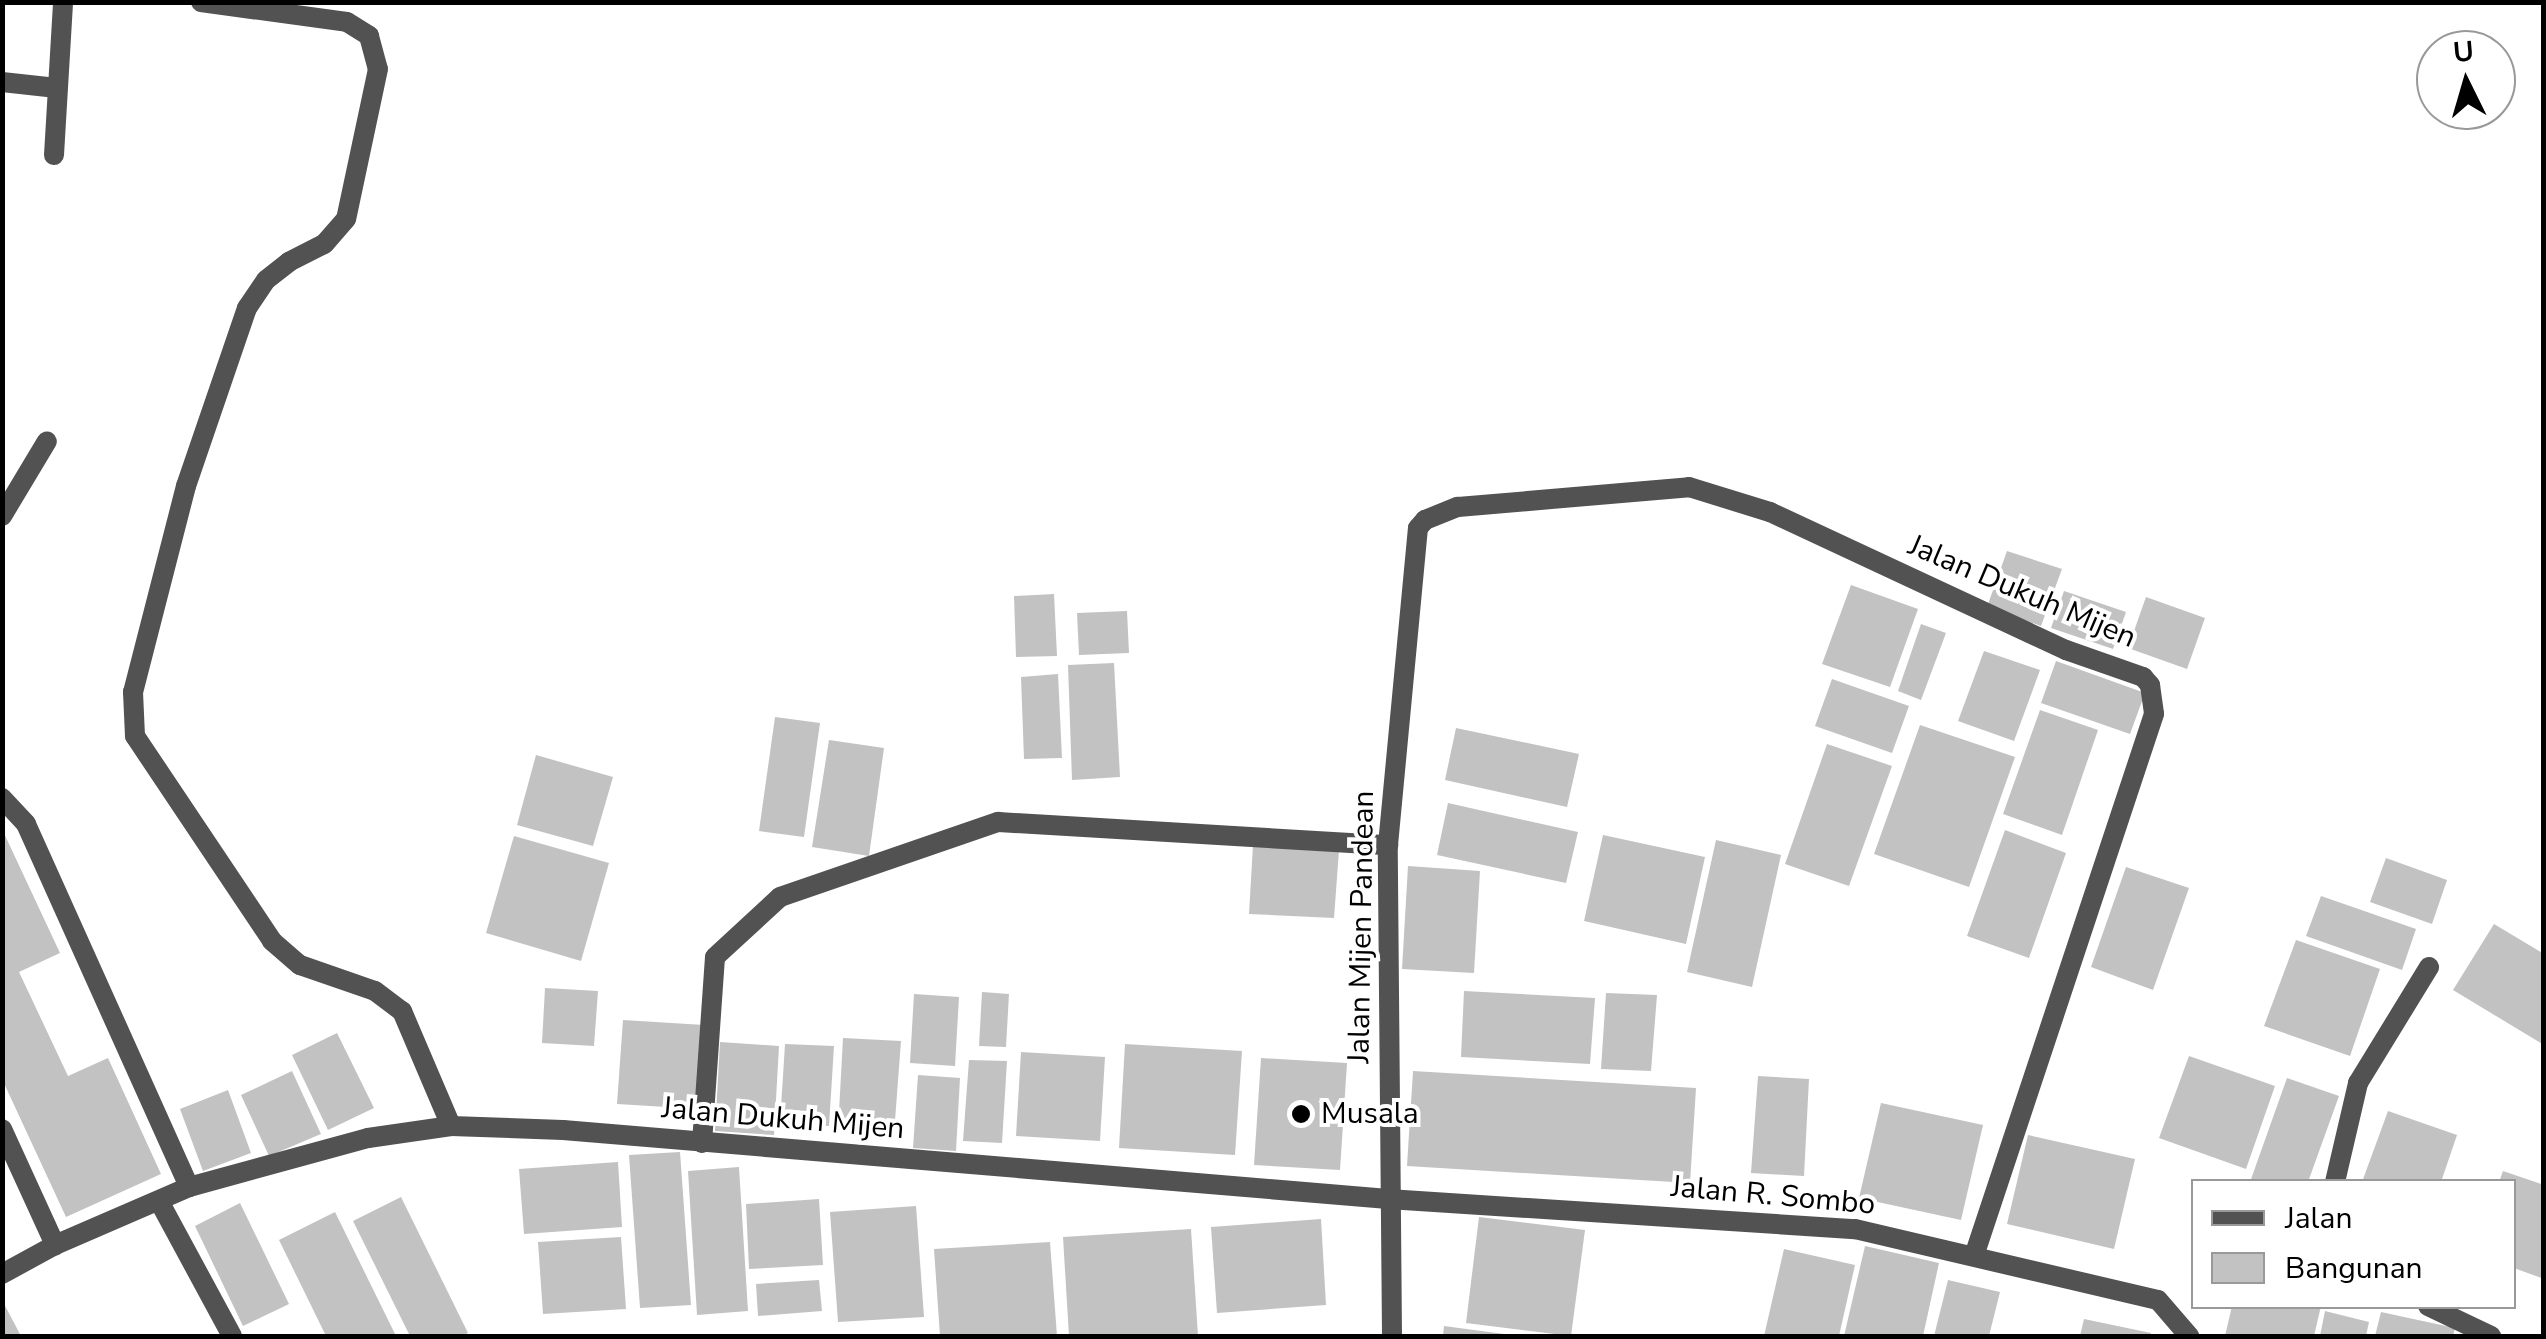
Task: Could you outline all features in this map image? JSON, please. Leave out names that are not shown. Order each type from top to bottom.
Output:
[{"type":"street","points":[[54,154],[63,2]]},
{"type":"street","points":[[202,2],[347,22],[369,36],[378,69],[346,220],[324,244],[289,262],[266,280],[248,308],[186,486],[133,692],[135,736],[272,941],[300,965],[374,991],[402,1010],[451,1126]]},
{"type":"street","points":[[2,82],[57,88]]},
{"type":"street","points":[[2,516],[47,440]]},
{"type":"street","name":"Jalan Dukuh Mijen","points":[[1416,538],[1425,520],[1458,507],[1689,487],[1770,512],[2066,650],[2143,676],[2150,686],[2154,714],[1974,1256]]},
{"type":"street","name":"Jalan Mijen Pandean","points":[[1388,1199],[1392,930],[1388,845],[1416,538]]},
{"type":"street","points":[[2,798],[26,824],[189,1187]]},
{"type":"street","points":[[702,1143],[714,956],[780,897],[998,822],[1388,845]]},
{"type":"street","points":[[2336,1179],[2358,1083],[2429,967]]},
{"type":"street","name":"Jalan Dukuh Mijen","points":[[2,1274],[55,1245],[189,1187],[368,1138],[451,1126],[564,1130],[1388,1199]]},
{"type":"street","points":[[2,1129],[55,1245]]},
{"type":"street","points":[[1388,1199],[1392,1336]]},
{"type":"street","name":"Jalan R. Sombo","points":[[1388,1199],[1855,1229],[2158,1300],[2188,1336]]},
{"type":"street","points":[[159,1201],[232,1336]]},
{"type":"street","points":[[2434,1309],[2491,1336]]},
{"type":"building","points":[[2007,551],[2062,569],[2041,626],[1987,607]]},
{"type":"building","points":[[1851,585],[1918,609],[1890,687],[1822,664]]},
{"type":"building","points":[[2064,591],[2126,612],[2113,649],[2051,628]]},
{"type":"building","points":[[1054,594],[1057,656],[1016,657],[1014,596]]},
{"type":"building","points":[[2146,597],[2205,618],[2187,669],[2128,648]]},
{"type":"building","points":[[1127,611],[1129,653],[1079,655],[1077,613]]},
{"type":"building","points":[[1921,624],[1946,633],[1921,700],[1898,691]]},
{"type":"building","points":[[1984,651],[2040,670],[2014,741],[1958,721]]},
{"type":"building","points":[[2056,661],[2145,693],[2130,734],[2041,703]]},
{"type":"building","points":[[1114,663],[1120,777],[1072,780],[1068,665]]},
{"type":"building","points":[[1058,674],[1062,758],[1024,759],[1021,677]]},
{"type":"building","points":[[1832,679],[1909,706],[1892,753],[1815,726]]},
{"type":"building","points":[[2040,710],[2098,730],[2062,835],[2003,814]]},
{"type":"building","points":[[775,717],[820,723],[804,837],[759,831]]},
{"type":"building","points":[[1920,725],[2015,757],[1969,887],[1874,854]]},
{"type":"building","points":[[1456,728],[1579,754],[1567,807],[1445,780]]},
{"type":"building","points":[[829,740],[884,748],[869,856],[812,847]]},
{"type":"building","points":[[1827,744],[1892,766],[1849,886],[1785,864]]},
{"type":"building","points":[[536,755],[613,777],[593,846],[517,825]]},
{"type":"building","points":[[1448,803],[1578,832],[1566,883],[1437,855]]},
{"type":"building","points":[[2,829],[60,953],[19,972],[68,1076],[108,1058],[161,1174],[66,1217],[2,1079]]},
{"type":"building","points":[[2005,830],[2066,853],[2029,958],[1967,936]]},
{"type":"building","points":[[1603,835],[1705,857],[1686,944],[1584,921]]},
{"type":"building","points":[[514,836],[609,863],[581,961],[486,933]]},
{"type":"building","points":[[1716,840],[1781,855],[1752,987],[1687,972]]},
{"type":"building","points":[[1253,845],[1339,850],[1334,918],[1249,914]]},
{"type":"building","points":[[2386,858],[2447,880],[2432,924],[2370,902]]},
{"type":"building","points":[[1408,866],[1480,871],[1474,973],[1402,969]]},
{"type":"building","points":[[2126,867],[2189,888],[2153,990],[2091,967]]},
{"type":"building","points":[[2321,896],[2416,929],[2402,970],[2306,936]]},
{"type":"building","points":[[2494,924],[2544,954],[2544,1045],[2453,990]]},
{"type":"building","points":[[2296,940],[2380,969],[2350,1056],[2264,1026]]},
{"type":"building","points":[[545,988],[598,991],[594,1046],[542,1043]]},
{"type":"building","points":[[1464,991],[1595,998],[1590,1064],[1461,1057]]},
{"type":"building","points":[[982,992],[1009,994],[1006,1047],[979,1046]]},
{"type":"building","points":[[1606,993],[1657,995],[1651,1071],[1601,1069]]},
{"type":"building","points":[[914,994],[959,997],[955,1066],[910,1063]]},
{"type":"building","points":[[623,1020],[704,1025],[699,1109],[617,1104]]},
{"type":"building","points":[[337,1033],[374,1108],[328,1130],[292,1055]]},
{"type":"building","points":[[843,1038],[901,1041],[894,1134],[838,1130]]},
{"type":"building","points":[[720,1042],[779,1046],[774,1135],[715,1131]]},
{"type":"building","points":[[785,1044],[834,1046],[829,1126],[780,1123]]},
{"type":"building","points":[[1125,1044],[1242,1051],[1235,1155],[1119,1148]]},
{"type":"building","points":[[1021,1052],[1105,1057],[1100,1141],[1016,1136]]},
{"type":"building","points":[[2189,1056],[2275,1086],[2246,1169],[2159,1138]]},
{"type":"building","name":"Musala","points":[[1261,1058],[1347,1063],[1340,1170],[1254,1165]]},
{"type":"building","points":[[969,1060],[1007,1061],[1002,1143],[963,1141]]},
{"type":"building","points":[[292,1071],[321,1134],[269,1156],[241,1095]]},
{"type":"building","points":[[1413,1071],[1696,1088],[1690,1183],[1407,1166]]},
{"type":"building","points":[[918,1075],[960,1078],[956,1151],[913,1148]]},
{"type":"building","points":[[1758,1076],[1809,1079],[1804,1176],[1751,1173]]},
{"type":"building","points":[[2287,1078],[2339,1096],[2309,1179],[2251,1179]]},
{"type":"building","points":[[228,1090],[251,1153],[203,1171],[180,1109]]},
{"type":"building","points":[[1881,1103],[1983,1125],[1961,1220],[1859,1198]]},
{"type":"building","points":[[2388,1111],[2457,1135],[2442,1179],[2363,1179]]},
{"type":"building","points":[[2028,1135],[2135,1159],[2114,1249],[2007,1224]]},
{"type":"building","points":[[680,1152],[691,1305],[640,1308],[629,1155]]},
{"type":"building","points":[[618,1162],[622,1227],[524,1234],[519,1169]]},
{"type":"building","points":[[739,1167],[748,1311],[697,1315],[688,1171]]},
{"type":"building","points":[[2503,1171],[2544,1185],[2544,1279],[2516,1269],[2516,1179],[2500,1179]]},
{"type":"building","points":[[401,1197],[468,1333],[410,1336],[353,1221]]},
{"type":"building","points":[[819,1199],[823,1265],[749,1269],[746,1204]]},
{"type":"building","points":[[240,1203],[289,1304],[243,1326],[195,1226]]},
{"type":"building","points":[[916,1206],[924,1317],[838,1322],[830,1212]]},
{"type":"building","points":[[335,1212],[396,1336],[326,1336],[279,1240]]},
{"type":"building","points":[[1479,1217],[1585,1230],[1571,1336],[1466,1323]]},
{"type":"building","points":[[1321,1219],[1326,1305],[1217,1313],[1211,1227]]},
{"type":"building","points":[[1191,1229],[1198,1336],[1069,1336],[1063,1237]]},
{"type":"building","points":[[621,1237],[626,1309],[543,1314],[538,1242]]},
{"type":"building","points":[[1050,1242],[1057,1336],[940,1336],[934,1249]]},
{"type":"building","points":[[1865,1246],[1939,1263],[1923,1336],[1844,1336]]},
{"type":"building","points":[[1784,1249],[1855,1265],[1839,1336],[1764,1336]]},
{"type":"building","points":[[819,1280],[822,1311],[758,1316],[756,1284]]},
{"type":"building","points":[[1948,1280],[2000,1292],[1989,1336],[1934,1336]]},
{"type":"building","points":[[2,1300],[21,1336],[2,1336]]},
{"type":"building","points":[[2231,1309],[2320,1309],[2314,1336],[2225,1336]]},
{"type":"building","points":[[2325,1311],[2369,1322],[2366,1336],[2320,1336]]},
{"type":"building","points":[[2381,1312],[2455,1328],[2453,1336],[2375,1336]]},
{"type":"building","points":[[2084,1319],[2151,1333],[2080,1336]]},
{"type":"building","points":[[1444,1326],[1504,1334],[1504,1336],[1443,1336]]},
{"type":"place","name":"Musala","points":[[1301,1114]]}]
